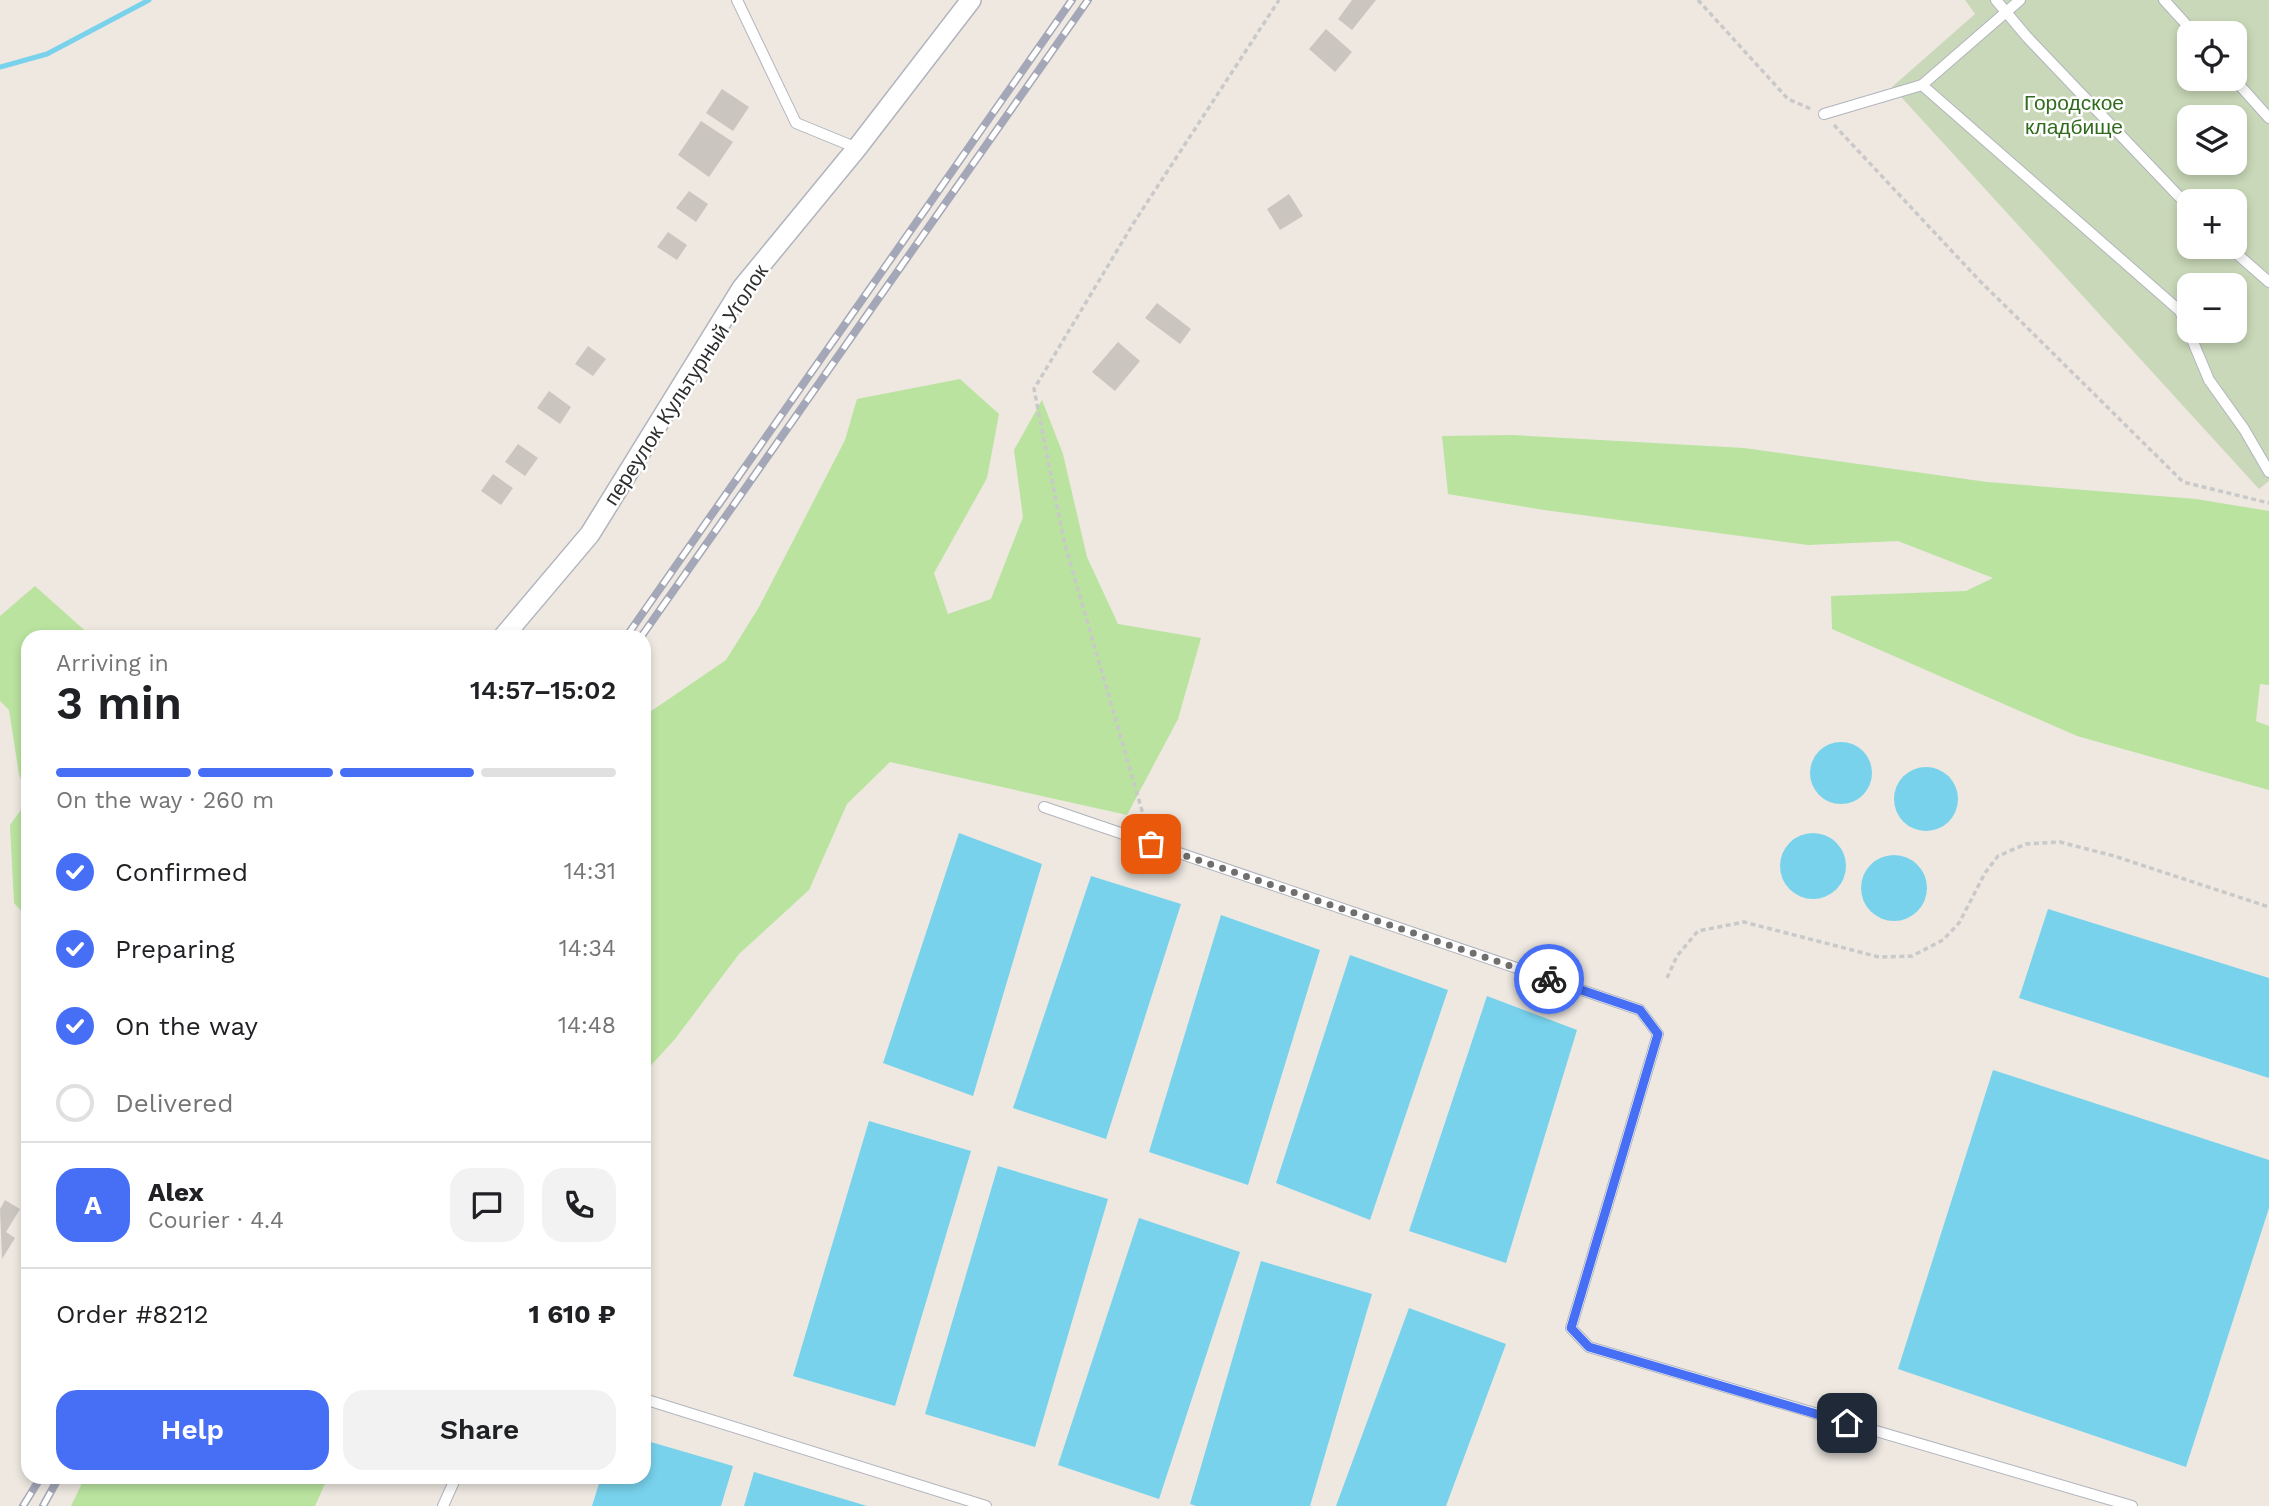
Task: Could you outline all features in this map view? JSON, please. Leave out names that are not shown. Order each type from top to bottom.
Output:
[{"type":"street","name":"переулок Культурный Уголок","points":[[509,630],[590,534],[743,288],[858,148],[971,0]]},
{"type":"lane","points":[[737,0],[796,123],[858,148]]},
{"type":"lane","points":[[1996,0],[2027,37],[2177,194]]},
{"type":"lane","points":[[1824,114],[1922,85],[2020,0]]},
{"type":"lane","points":[[2164,0],[2183,21]]},
{"type":"lane","points":[[1922,85],[2180,311],[2209,380],[2244,429],[2269,472]]},
{"type":"lane","points":[[2245,91],[2269,118]]},
{"type":"lane","points":[[2243,259],[2269,282]]},
{"type":"lane","points":[[1044,807],[1640,1010],[1658,1034],[1571,1328],[1589,1347],[2132,1506]]},
{"type":"lane","points":[[651,1401],[986,1506]]},
{"type":"lane","points":[[443,1506],[453,1484]]},
{"type":"path","points":[[1151,844],[1064,541],[1034,389],[1133,224],[1279,0]]},
{"type":"path","points":[[1698,0],[1788,99],[1824,114],[1978,279],[2183,482],[2269,503]]},
{"type":"path","points":[[1667,978],[1677,956],[1698,931],[1744,922],[1879,957],[1912,956],[1943,940],[1958,923],[1985,873],[1998,856],[2026,844],[2060,842],[2114,856],[2269,907]]},
{"type":"green space","name":"Городское кладбище","points":[[1965,0],[2269,0],[2269,481],[2259,489],[1892,87],[1975,14]]},
{"type":"green space","points":[[960,379],[999,414],[987,478],[934,573],[948,614],[991,599],[1023,517],[1014,450],[1042,400],[1063,454],[1087,557],[1118,624],[1201,638],[1178,719],[1127,815],[890,762],[847,804],[809,890],[739,954],[675,1039],[651,1065],[651,711],[726,660],[759,607],[845,440],[857,399]]},
{"type":"green space","points":[[1512,435],[1744,448],[1987,482],[2196,499],[2269,511],[2269,685],[2260,684],[2256,721],[2269,726],[2269,790],[2077,736],[1832,629],[1831,596],[1966,591],[1993,578],[1898,541],[1808,545],[1544,510],[1448,494],[1442,436]]},
{"type":"green space","points":[[35,586],[84,630],[21,630],[21,780],[9,710],[0,701],[0,616]]},
{"type":"green space","points":[[21,810],[21,910],[14,903],[10,825]]},
{"type":"green space","points":[[82,1484],[325,1484],[315,1506],[71,1506]]},
{"type":"water","points":[[1835,742],[1847,742],[1863,751],[1870,761],[1870,785],[1863,795],[1847,804],[1835,804],[1824,799],[1815,790],[1810,779],[1810,767],[1815,756],[1824,747]]},
{"type":"water","points":[[1920,767],[1932,767],[1949,776],[1956,787],[1956,811],[1949,822],[1932,831],[1920,831],[1908,826],[1899,817],[1894,805],[1894,793],[1899,781],[1908,772]]},
{"type":"water","points":[[959,833],[1042,864],[973,1096],[883,1063]]},
{"type":"water","points":[[1813,833],[1836,843],[1846,866],[1836,889],[1813,899],[1790,889],[1780,866],[1790,843]]},
{"type":"water","points":[[1894,855],[1917,865],[1927,888],[1917,911],[1894,921],[1871,911],[1861,888],[1871,865]]},
{"type":"water","points":[[1091,876],[1181,904],[1106,1139],[1013,1108]]},
{"type":"water","points":[[2048,909],[2269,978],[2269,1078],[2019,998]]},
{"type":"water","points":[[1221,915],[1320,950],[1248,1185],[1149,1152]]},
{"type":"water","points":[[1350,955],[1448,990],[1370,1220],[1276,1183]]},
{"type":"water","points":[[1487,996],[1577,1030],[1506,1263],[1409,1231]]},
{"type":"water","points":[[1993,1070],[2269,1160],[2269,1208],[2186,1467],[1898,1369]]},
{"type":"water","points":[[869,1121],[971,1151],[895,1406],[793,1376]]},
{"type":"water","points":[[998,1166],[1108,1199],[1035,1447],[925,1414]]},
{"type":"water","points":[[1139,1218],[1240,1252],[1159,1499],[1058,1465]]},
{"type":"water","points":[[1261,1261],[1372,1294],[1310,1506],[1196,1506],[1190,1504]]},
{"type":"water","points":[[1409,1308],[1506,1344],[1446,1506],[1336,1506]]},
{"type":"water","points":[[651,1442],[733,1466],[721,1506],[592,1506],[599,1484],[651,1484]]},
{"type":"water","points":[[754,1472],[867,1506],[744,1506]]},
{"type":"building","points":[[1352,0],[1376,0],[1352,30],[1338,19]]},
{"type":"building","points":[[1326,29],[1352,52],[1335,72],[1309,49]]},
{"type":"building","points":[[722,89],[749,107],[733,131],[706,113]]},
{"type":"building","points":[[701,121],[733,142],[709,177],[678,155]]},
{"type":"building","points":[[689,191],[708,204],[696,222],[676,208]]},
{"type":"building","points":[[1289,194],[1303,216],[1280,230],[1267,209]]},
{"type":"building","points":[[668,232],[687,245],[677,260],[657,247]]},
{"type":"building","points":[[1157,303],[1191,329],[1180,344],[1145,318]]},
{"type":"building","points":[[1118,342],[1140,361],[1115,391],[1092,372]]},
{"type":"building","points":[[588,346],[606,359],[593,376],[575,364]]},
{"type":"building","points":[[549,391],[571,407],[560,424],[537,408]]},
{"type":"building","points":[[518,444],[538,458],[525,476],[505,462]]},
{"type":"building","points":[[493,474],[513,488],[501,505],[481,491]]},
{"type":"building","points":[[5,1200],[20,1209],[6,1232],[15,1238],[2,1259],[0,1209]]},
{"type":"waterway","points":[[0,67],[47,54],[149,0]]},
{"type":"railway","points":[[631,630],[1072,0]]},
{"type":"railway","points":[[646,630],[1088,0]]},
{"type":"railway","points":[[23,1506],[37,1484]]},
{"type":"railway","points":[[43,1506],[55,1484]]},
{"type":"way so far","points":[[1151,844],[1549,979]]},
{"type":"route","points":[[1549,979],[1640,1010],[1658,1034],[1571,1328],[1589,1347],[1847,1423]]}]
